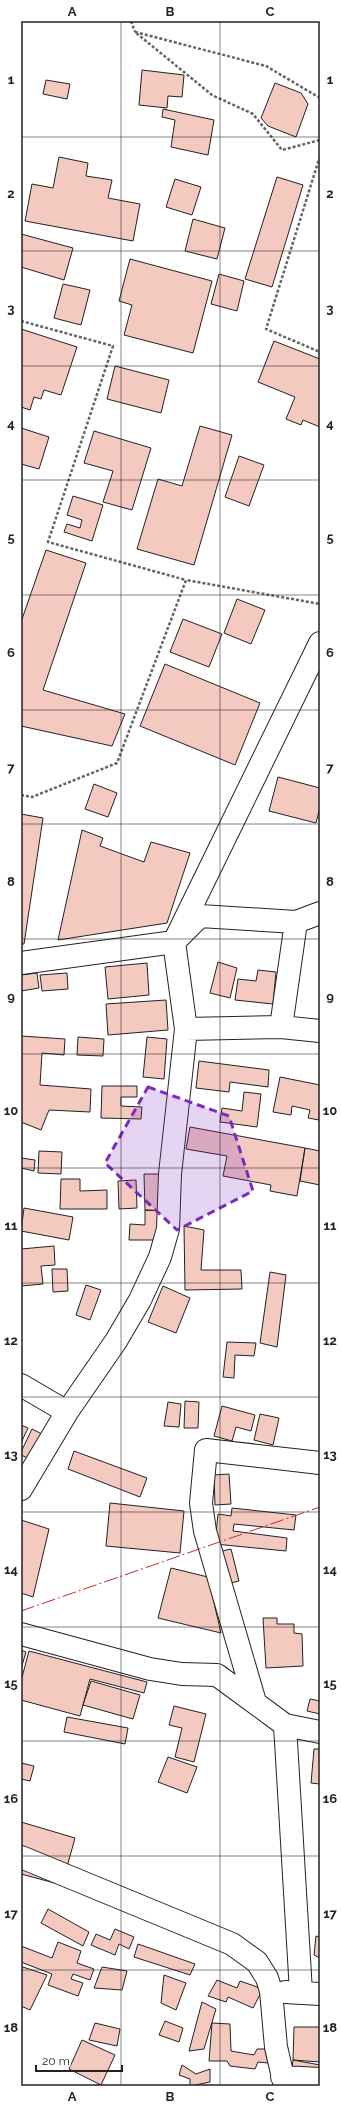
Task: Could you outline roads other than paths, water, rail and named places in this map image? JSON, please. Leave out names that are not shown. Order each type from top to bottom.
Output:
[{"type":"street","points":[[21,1489],[67,1412],[116,1340],[140,1300],[160,1257],[168,1229],[170,1174],[186,1029],[174,942],[320,643]]},
{"type":"street","points":[[21,963],[174,942],[200,916],[296,922],[320,913]]},
{"type":"street","points":[[281,1027],[296,922]]},
{"type":"street","points":[[186,1029],[281,1027],[320,1031]]},
{"type":"street","points":[[21,1385],[67,1412]]},
{"type":"street","points":[[255,1702],[215,1572],[205,1531],[201,1503],[206,1450],[320,1463]]},
{"type":"street","points":[[21,1634],[150,1669],[182,1674],[217,1675],[286,1725],[320,1732]]},
{"type":"street","points":[[271,1991],[310,1993],[286,1725]]},
{"type":"street","points":[[21,1857],[232,1944],[257,1962],[268,1978],[271,1991],[276,2047],[283,2082],[320,2079]]}]
